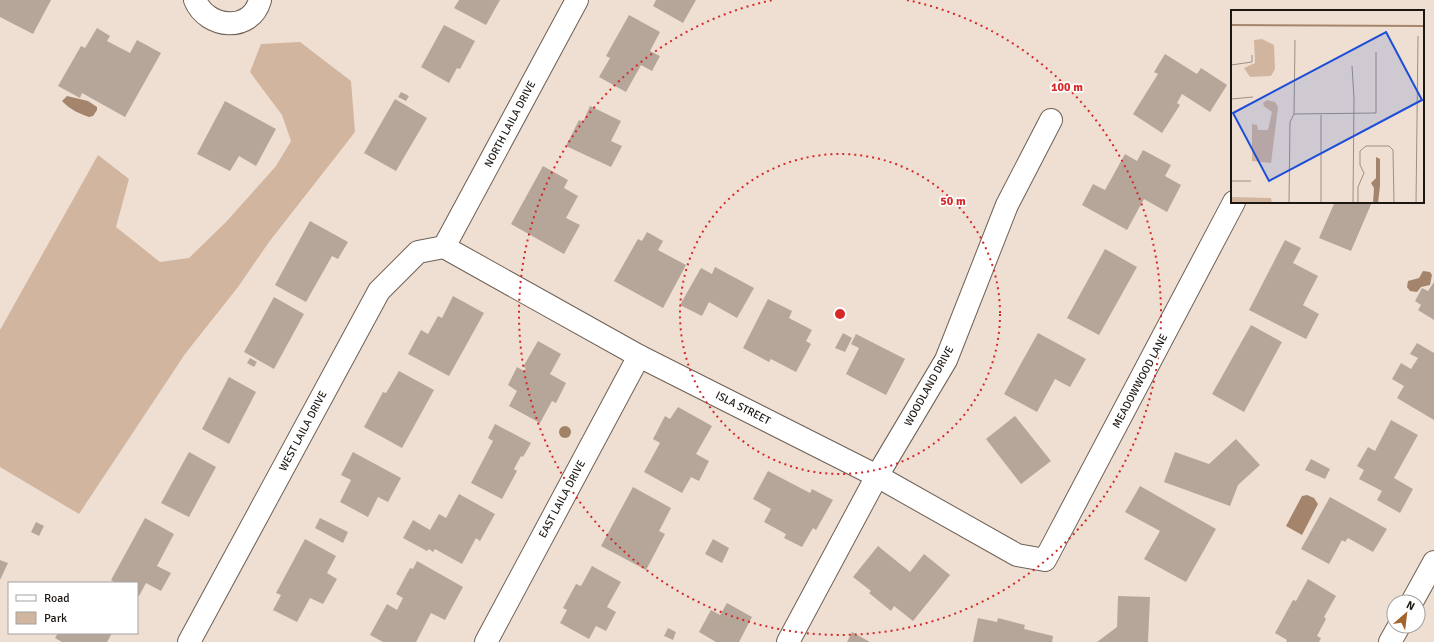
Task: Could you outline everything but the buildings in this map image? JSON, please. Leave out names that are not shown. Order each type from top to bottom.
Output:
[{"type":"street","points":[[195,0],[201,11],[210,19],[220,23],[232,24],[243,20],[252,13],[260,0]]},
{"type":"street","name":"NORTH LAILA DRIVE","points":[[444,247],[577,0]]},
{"type":"street","name":"WOODLAND DRIVE","points":[[788,642],[877,476],[946,360],[1007,205],[1051,120]]},
{"type":"street","name":"MEADOWWOOD LANE","points":[[1045,560],[1233,203]]},
{"type":"street","name":"ISLA STREET","points":[[444,247],[639,356],[877,476],[1017,554],[1045,560]]},
{"type":"street","name":"WEST LAILA DRIVE","points":[[189,642],[379,291],[418,252],[444,247]]},
{"type":"street","name":"EAST LAILA DRIVE","points":[[486,642],[639,356]]},
{"type":"street","points":[[1416,594],[1434,562]]},
{"type":"green space","points":[[300,42],[351,81],[355,132],[269,242],[238,287],[185,354],[79,514],[0,467],[0,330],[98,155],[129,179],[116,227],[160,262],[189,258],[226,222],[276,166],[291,141],[282,115],[250,72],[261,44]]},
{"type":"shaded area","points":[[67,96],[88,101],[97,107],[97,110],[93,116],[89,117],[78,113],[62,101]]},
{"type":"shaded area","points":[[1423,271],[1430,272],[1432,275],[1430,285],[1421,287],[1417,292],[1410,291],[1407,287],[1408,281],[1419,278]]},
{"type":"shaded area","points":[[1307,495],[1314,498],[1318,504],[1302,535],[1286,526],[1302,496]]}]
